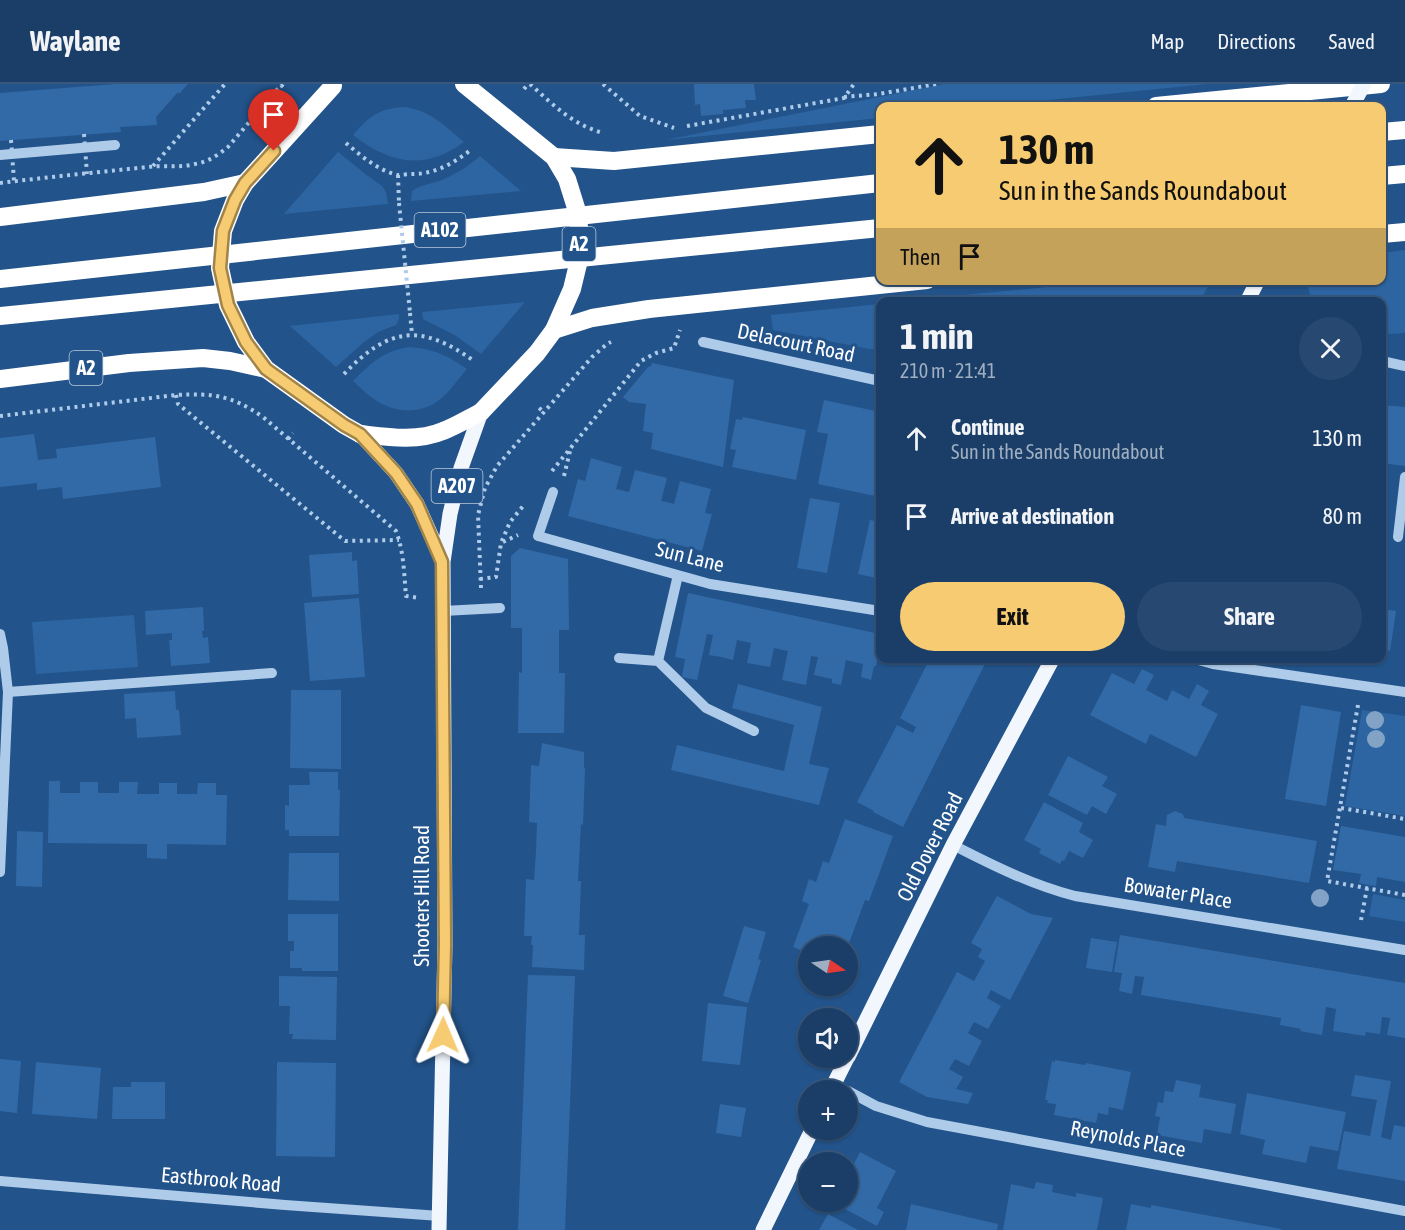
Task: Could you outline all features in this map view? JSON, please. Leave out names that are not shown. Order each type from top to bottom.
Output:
[{"type":"highway","name":"A2","points":[[336,85],[245,183],[235,200],[223,231],[220,268],[228,305],[246,342],[266,369],[360,434],[412,438],[442,432],[481,412],[537,354],[554,330],[572,289],[579,260],[577,211],[567,179],[554,158],[464,84]]},
{"type":"highway","points":[[1197,102],[1381,84]]},
{"type":"highway","points":[[1386,132],[1405,130]]},
{"type":"highway","points":[[554,158],[614,161],[876,134]]},
{"type":"highway","points":[[1386,176],[1405,174]]},
{"type":"highway","points":[[0,217],[164,198],[245,183]]},
{"type":"highway","name":"A102","points":[[0,279],[876,183]]},
{"type":"highway","name":"A102","points":[[7,315],[876,228]]},
{"type":"highway","points":[[1386,234],[1405,232]]},
{"type":"highway","points":[[554,330],[592,318],[649,309],[879,285]]},
{"type":"highway","name":"A2","points":[[0,379],[173,359],[203,358],[266,369]]},
{"type":"main road","points":[[1354,102],[1364,84]]},
{"type":"main road","name":"Shooters Hill Road","points":[[440,1223],[445,944],[442,562],[461,468],[481,412]]},
{"type":"main road","name":"Shooters Hill Road","points":[[360,434],[396,473],[417,504],[442,562]]},
{"type":"main road","name":"Old Dover Road","points":[[858,1035],[953,845],[1049,663]]},
{"type":"main road","points":[[763,1230],[807,1140]]},
{"type":"street","points":[[0,155],[115,145]]},
{"type":"street","name":"Delacourt Road","points":[[703,342],[876,380]]},
{"type":"street","points":[[1386,362],[1405,366]]},
{"type":"street","points":[[1398,537],[1405,477]]},
{"type":"street","name":"Sun Lane","points":[[553,492],[538,536],[710,584],[876,610]]},
{"type":"street","points":[[658,661],[678,575]]},
{"type":"street","points":[[442,606],[500,608]]},
{"type":"street","points":[[0,634],[8,692],[0,872]]},
{"type":"street","points":[[620,658],[658,661],[706,708],[754,731]]},
{"type":"street","points":[[1210,663],[1405,692]]},
{"type":"street","points":[[8,692],[272,673]]},
{"type":"street","name":"Bowater Place","points":[[953,845],[979,859],[1042,886],[1075,896],[1405,950]]},
{"type":"street","name":"Reynolds Place","points":[[858,1098],[876,1106],[927,1122],[1405,1211]]},
{"type":"street","name":"Eastbrook Road","points":[[0,1181],[285,1205],[440,1223]]},
{"type":"path","points":[[152,166],[225,84]]},
{"type":"path","points":[[0,183],[152,166],[196,164],[218,155],[228,147],[281,84],[286,90]]},
{"type":"path","points":[[524,88],[529,84],[574,122],[590,130],[609,135]]},
{"type":"path","points":[[603,84],[640,116],[674,128],[664,130]]},
{"type":"path","points":[[844,98],[854,84]]},
{"type":"path","points":[[686,126],[936,84]]},
{"type":"path","points":[[84,134],[87,174]]},
{"type":"path","points":[[11,140],[14,181]]},
{"type":"path","points":[[346,143],[379,167],[398,175],[437,170],[456,161],[472,149]]},
{"type":"path","points":[[398,175],[411,334]]},
{"type":"path","points":[[345,374],[376,346],[393,338],[411,334],[447,344],[474,361]]},
{"type":"path","points":[[525,504],[510,522],[501,543],[496,577],[481,582],[478,515],[484,488],[497,466],[592,357],[616,340]]},
{"type":"path","points":[[548,477],[641,362],[656,353],[674,348]]},
{"type":"path","points":[[0,416],[176,395],[203,394],[225,397],[246,405],[396,531],[402,556],[406,596],[442,606]]},
{"type":"path","points":[[176,395],[178,404],[345,541],[399,540]]},
{"type":"path","points":[[538,408],[544,412]]},
{"type":"path","points":[[288,439],[293,433]]},
{"type":"path","points":[[1359,704],[1328,881],[1405,895]]},
{"type":"path","points":[[1341,808],[1405,819]]},
{"type":"path","points":[[1361,920],[1367,888]]},
{"type":"shaded area","points":[[944,84],[1208,84],[1028,102],[876,102],[876,118],[665,140]]},
{"type":"shaded area","points":[[405,107],[430,115],[464,142],[435,157],[408,160],[394,158],[380,152],[353,135],[376,114],[389,109]]},
{"type":"shaded area","points":[[338,152],[382,186],[386,192],[388,204],[284,214]]},
{"type":"shaded area","points":[[480,156],[521,191],[411,201],[412,191],[450,176]]},
{"type":"shaded area","points":[[1405,250],[1405,333],[1386,333],[1386,297],[1311,297],[1307,285],[1386,285],[1386,252]]},
{"type":"shaded area","points":[[1068,285],[1209,285],[1202,297],[944,297]]},
{"type":"shaded area","points":[[525,302],[481,354],[456,336],[423,319],[422,312]]},
{"type":"shaded area","points":[[876,304],[876,349],[773,330],[771,315]]},
{"type":"shaded area","points":[[399,314],[396,325],[378,332],[336,367],[290,326]]},
{"type":"shaded area","points":[[409,347],[440,354],[467,369],[439,400],[416,410],[398,409],[382,404],[353,381],[378,359]]},
{"type":"shaded area","points":[[134,615],[138,667],[36,674],[32,622]]},
{"type":"shaded area","points":[[1362,710],[1405,716],[1405,816],[1345,806]]},
{"type":"shaded area","points":[[1373,894],[1405,900],[1405,922],[1369,916]]},
{"type":"building","points":[[115,84],[188,84],[156,117],[157,125],[120,127],[121,132],[0,141],[0,93]]},
{"type":"building","points":[[694,84],[754,84],[756,100],[745,100],[746,108],[723,110],[723,114],[701,116],[700,104],[695,105]]},
{"type":"building","points":[[652,363],[734,380],[723,467],[651,449],[653,433],[643,431],[646,404],[629,402],[623,397]]},
{"type":"building","points":[[824,400],[876,411],[876,496],[818,484],[828,434],[817,432]]},
{"type":"building","points":[[1386,405],[1405,407],[1405,466],[1386,464]]},
{"type":"building","points":[[743,417],[806,430],[796,480],[732,467],[736,450],[730,449],[736,419],[742,420]]},
{"type":"building","points":[[34,434],[38,460],[57,458],[56,449],[155,437],[161,487],[63,499],[62,487],[37,490],[37,483],[0,487],[0,438]]},
{"type":"building","points":[[591,458],[622,467],[616,489],[629,492],[635,470],[667,478],[661,501],[674,504],[680,481],[711,489],[705,513],[712,514],[702,551],[568,516],[578,479],[585,481]]},
{"type":"building","points":[[810,498],[840,503],[827,573],[797,568]]},
{"type":"building","points":[[870,520],[876,521],[876,578],[858,574]]},
{"type":"building","points":[[520,548],[568,559],[569,630],[559,630],[559,673],[565,673],[564,733],[518,733],[522,628],[511,628],[511,556]]},
{"type":"building","points":[[352,552],[352,561],[357,560],[359,594],[312,597],[309,555]]},
{"type":"building","points":[[688,593],[876,633],[877,663],[871,680],[861,677],[863,664],[846,660],[841,685],[832,683],[832,679],[814,675],[818,657],[811,656],[806,685],[782,680],[788,651],[774,648],[770,667],[747,663],[751,643],[737,640],[733,660],[709,655],[713,635],[707,634],[697,680],[682,677],[685,659],[675,657]]},
{"type":"building","points":[[359,598],[365,677],[310,681],[304,603]]},
{"type":"building","points":[[203,607],[204,631],[202,631],[203,638],[208,637],[210,663],[171,666],[169,640],[172,640],[172,633],[146,635],[145,611]]},
{"type":"building","points":[[1386,610],[1396,611],[1390,651],[1386,650]]},
{"type":"building","points":[[928,663],[985,663],[903,827],[857,802],[897,725],[913,733],[916,727],[900,718]]},
{"type":"building","points":[[1142,669],[1154,675],[1146,690],[1167,701],[1172,690],[1189,699],[1197,684],[1209,691],[1201,705],[1218,714],[1196,757],[1150,734],[1146,744],[1090,715],[1112,673],[1134,684]]},
{"type":"building","points":[[738,684],[822,707],[809,764],[829,768],[819,805],[671,770],[677,745],[784,771],[794,725],[732,708]]},
{"type":"building","points":[[291,690],[341,690],[341,769],[290,768]]},
{"type":"building","points":[[175,691],[181,735],[137,738],[136,718],[125,719],[124,694]]},
{"type":"building","points":[[1301,705],[1341,712],[1326,806],[1285,799]]},
{"type":"building","points":[[542,743],[584,752],[583,825],[581,824],[578,881],[581,881],[579,935],[585,935],[584,970],[532,967],[532,936],[524,936],[526,879],[534,880],[536,851],[537,823],[529,822],[531,765],[539,766]]},
{"type":"building","points":[[1068,756],[1108,777],[1102,786],[1117,794],[1106,814],[1092,806],[1087,815],[1048,795]]},
{"type":"building","points":[[309,772],[338,772],[339,836],[289,836],[289,830],[285,830],[285,805],[289,806],[289,785],[310,785]]},
{"type":"building","points":[[49,781],[60,781],[60,793],[80,793],[80,782],[98,782],[98,793],[119,793],[119,782],[138,782],[137,794],[159,794],[159,783],[177,783],[177,794],[197,794],[198,783],[216,783],[216,795],[227,795],[226,845],[167,844],[167,859],[147,858],[147,844],[48,843]]},
{"type":"building","points":[[1044,802],[1083,823],[1079,832],[1093,840],[1083,858],[1069,851],[1060,864],[1039,853],[1041,849],[1024,840]]},
{"type":"building","points":[[1175,811],[1183,814],[1184,818],[1317,841],[1309,883],[1177,861],[1175,872],[1148,867],[1156,824],[1166,826],[1167,815]]},
{"type":"building","points":[[845,819],[893,836],[869,901],[865,900],[852,936],[798,936],[798,949],[793,947],[809,904],[802,901],[809,879],[816,882],[823,861],[829,863]]},
{"type":"building","points":[[1341,826],[1405,837],[1405,882],[1377,877],[1376,886],[1368,885],[1359,883],[1361,874],[1333,870]]},
{"type":"building","points":[[17,831],[43,832],[42,887],[16,886]]},
{"type":"building","points":[[289,853],[339,853],[339,901],[288,900]]},
{"type":"building","points":[[997,896],[1031,914],[1053,918],[1010,1000],[991,990],[987,998],[1001,1006],[988,1029],[974,1022],[968,1033],[982,1041],[969,1066],[955,1059],[949,1069],[963,1077],[956,1089],[973,1093],[968,1104],[927,1097],[899,1082],[957,972],[974,981],[985,961],[978,957],[982,949],[971,943]]},
{"type":"building","points":[[288,914],[338,914],[338,971],[302,971],[302,968],[290,968],[290,951],[294,951],[294,941],[288,941]]},
{"type":"building","points":[[744,926],[766,932],[758,959],[761,960],[748,1003],[723,996]]},
{"type":"building","points":[[1120,935],[1405,983],[1405,1038],[1387,1035],[1390,1018],[1382,1017],[1380,1034],[1366,1032],[1365,1036],[1333,1031],[1336,1009],[1326,1007],[1322,1035],[1280,1025],[1281,1018],[1141,995],[1144,977],[1135,976],[1132,994],[1119,991],[1122,973],[1114,972]]},
{"type":"building","points":[[1091,938],[1117,942],[1112,972],[1086,968]]},
{"type":"building","points":[[528,975],[575,976],[565,1230],[518,1230]]},
{"type":"building","points":[[279,976],[337,977],[336,1040],[292,1039],[293,1034],[289,1034],[290,1006],[279,1006]]},
{"type":"building","points":[[708,1003],[747,1007],[740,1065],[702,1061]]},
{"type":"building","points":[[0,1059],[21,1061],[17,1113],[0,1111]]},
{"type":"building","points":[[1055,1060],[1085,1065],[1086,1063],[1131,1072],[1123,1110],[1109,1107],[1108,1115],[1098,1113],[1096,1123],[1054,1115],[1056,1104],[1047,1103],[1048,1100],[1045,1100],[1052,1061],[1055,1062]]},
{"type":"building","points":[[36,1062],[101,1068],[97,1119],[32,1114]]},
{"type":"building","points":[[277,1062],[336,1063],[335,1157],[276,1156]]},
{"type":"building","points":[[1355,1075],[1391,1081],[1381,1137],[1391,1140],[1394,1125],[1405,1127],[1405,1181],[1337,1169],[1344,1131],[1370,1136],[1377,1100],[1351,1096]]},
{"type":"building","points":[[1176,1080],[1201,1085],[1199,1097],[1236,1104],[1231,1134],[1204,1129],[1202,1143],[1157,1135],[1160,1117],[1155,1116],[1158,1102],[1163,1103],[1165,1091],[1173,1092]]},
{"type":"building","points":[[131,1082],[165,1082],[165,1119],[112,1119],[113,1087],[131,1087]]},
{"type":"building","points":[[1247,1093],[1346,1112],[1338,1151],[1310,1146],[1306,1163],[1262,1154],[1265,1140],[1240,1134]]},
{"type":"building","points":[[720,1104],[746,1108],[741,1137],[716,1133]]},
{"type":"building","points":[[860,1152],[896,1171],[877,1208],[884,1212],[877,1226],[851,1212],[858,1212],[858,1156]]},
{"type":"building","points":[[1036,1182],[1053,1185],[1052,1192],[1076,1197],[1076,1193],[1103,1198],[1097,1230],[1003,1230],[1011,1184],[1034,1189]]},
{"type":"building","points":[[911,1204],[998,1224],[997,1230],[906,1230]]},
{"type":"building","points":[[1131,1204],[1151,1208],[1151,1205],[1281,1230],[1126,1230]]},
{"type":"building","points":[[828,1214],[858,1230],[819,1230]]},
{"type":"route","points":[[274,151],[245,183],[235,200],[223,231],[220,268],[228,305],[246,342],[266,369],[360,434],[396,473],[417,504],[442,562],[445,944],[443,1035]]}]
